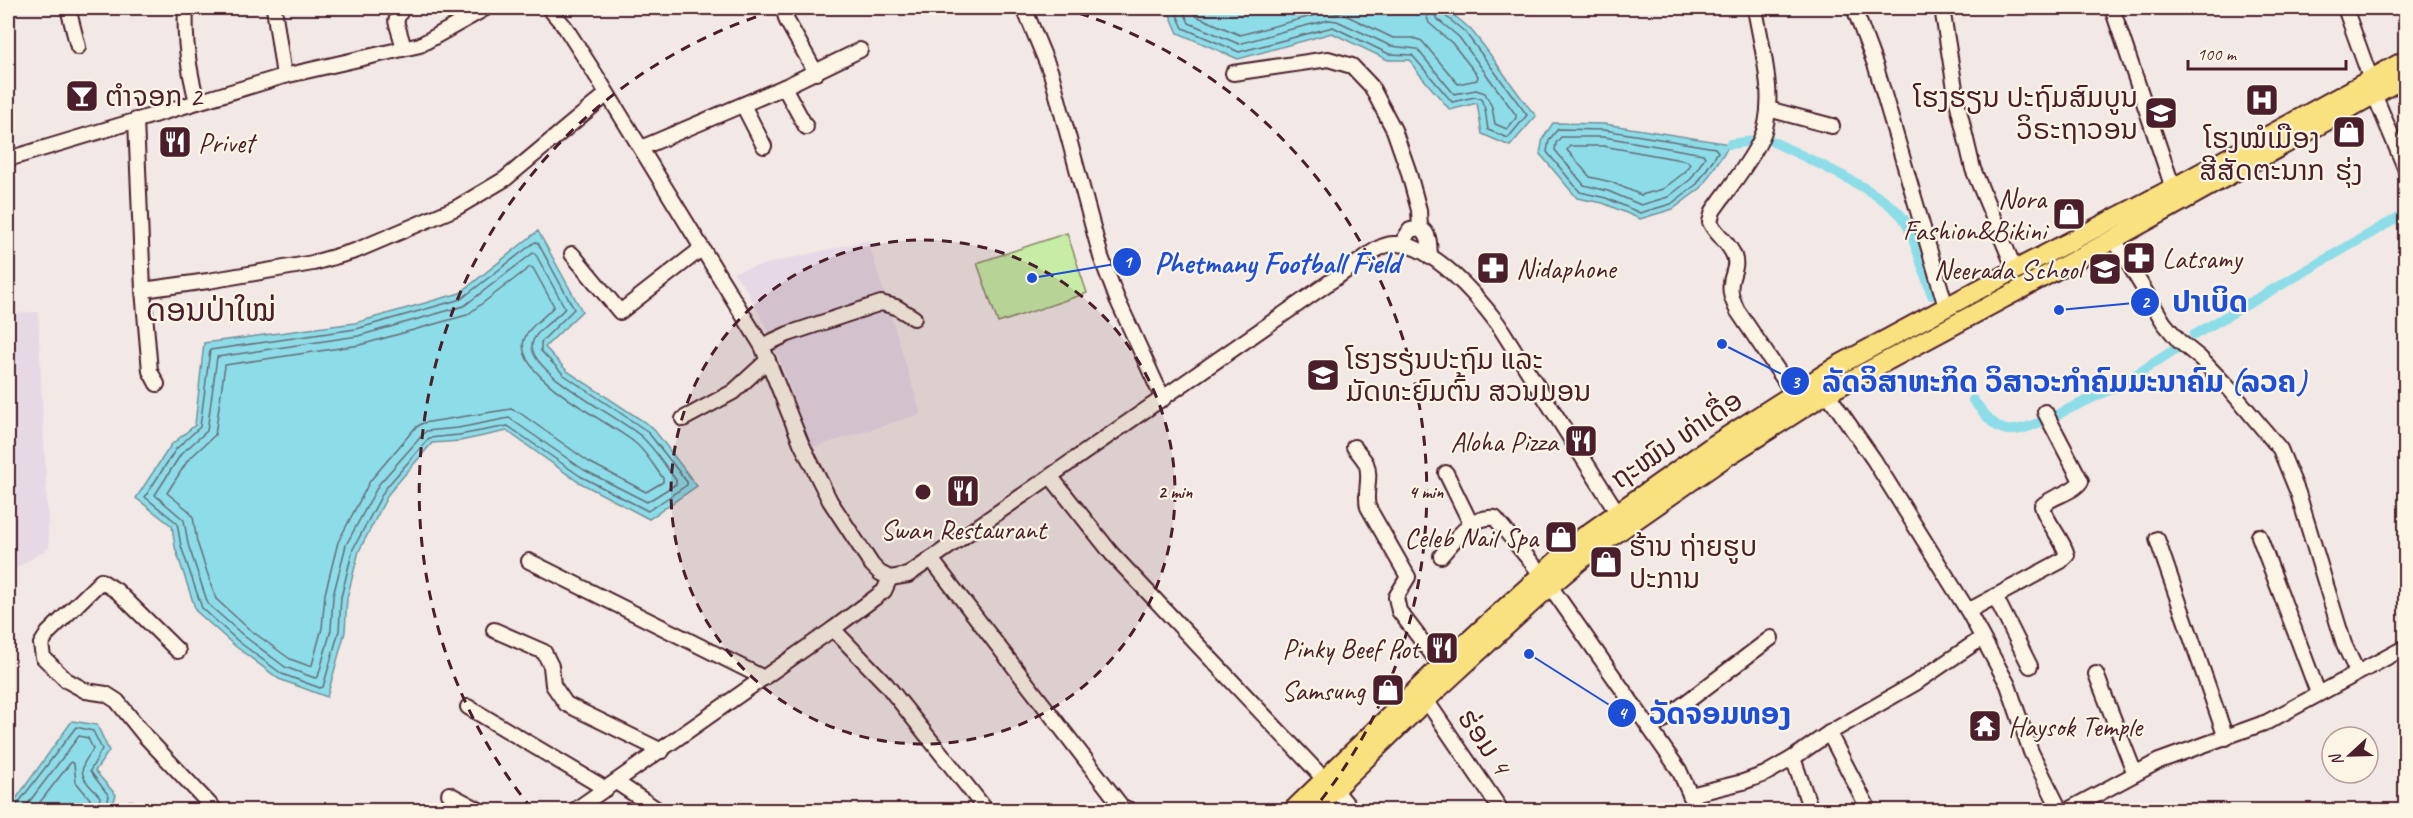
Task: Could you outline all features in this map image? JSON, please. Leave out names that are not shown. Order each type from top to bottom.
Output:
[{"type":"main road","name":"ຖະໝົນ ທ່າເດື່ອ","points":[[1313,810],[1330,785],[1441,666],[1545,580],[1595,548],[1621,518],[1793,393],[1837,366],[2015,270],[2176,195],[2373,87],[2406,60]]},
{"type":"main road","name":"ຖະໝົນ ທ່າເດື່ອ","points":[[2373,87],[2406,78]]},
{"type":"main road","name":"ຖະໝົນ ທ່າເດື່ອ","points":[[1621,518],[1827,393],[2114,239],[2176,195]]},
{"type":"main road","name":"ຖະໝົນ ທ່າເດື່ອ","points":[[1293,810],[1330,785],[1426,700],[1545,580]]},
{"type":"street","points":[[68,8],[78,47]]},
{"type":"street","points":[[186,8],[186,52],[197,102]]},
{"type":"street","points":[[274,8],[285,76]]},
{"type":"street","points":[[402,8],[396,21],[404,48]]},
{"type":"street","points":[[8,159],[285,76],[420,45],[486,8]]},
{"type":"street","points":[[549,8],[565,27],[762,346],[801,443],[830,501],[872,565],[880,573],[890,578],[908,575],[1383,246],[1401,244],[1430,257],[1475,294],[1498,324],[1621,518]]},
{"type":"street","points":[[783,8],[787,21],[816,73]]},
{"type":"street","points":[[1024,8],[1051,73],[1101,257],[1122,310],[1163,399]]},
{"type":"street","points":[[1755,8],[1768,87],[1768,109],[1761,140],[1713,211],[1710,222],[1714,232],[1727,244],[1734,256],[1736,269],[1731,282],[1731,297],[1737,310],[1793,393]]},
{"type":"street","points":[[1854,8],[1876,67],[1946,307]]},
{"type":"street","points":[[1942,8],[1957,101],[1973,169],[2015,270]]},
{"type":"street","points":[[2112,8],[2176,195]]},
{"type":"street","points":[[2344,8],[2406,170]]},
{"type":"street","points":[[641,148],[816,73],[860,50]]},
{"type":"street","points":[[1233,73],[1328,59],[1352,66],[1371,86],[1394,130],[1419,210],[1420,228]]},
{"type":"street","points":[[784,87],[806,127]]},
{"type":"street","points":[[143,290],[313,263],[355,251],[456,208],[505,179],[607,94]]},
{"type":"street","points":[[743,105],[764,146]]},
{"type":"street","points":[[1768,109],[1832,126]]},
{"type":"street","points":[[136,120],[143,290],[150,371],[157,384]]},
{"type":"street","points":[[1401,244],[1410,230],[1420,228],[1425,231],[1429,240],[1430,257]]},
{"type":"street","points":[[2114,239],[2164,323],[2179,341],[2200,358],[2227,386],[2280,449],[2298,493],[2344,644],[2357,672]]},
{"type":"street","points":[[572,254],[620,312],[701,249]]},
{"type":"street","points":[[762,346],[788,334],[881,303],[896,307],[914,318]]},
{"type":"street","points":[[683,419],[733,392],[768,360]]},
{"type":"street","points":[[1827,393],[1874,460],[1968,611],[2008,685],[2031,752],[2060,810]]},
{"type":"street","points":[[1968,611],[2061,561],[2067,555],[2064,546],[2044,515],[2042,506],[2047,501],[2076,487],[2080,481],[2045,412]]},
{"type":"street","points":[[1354,447],[1366,464],[1369,474],[1366,490],[1368,507],[1408,578],[1396,597],[1399,611],[1441,666]]},
{"type":"street","points":[[1446,473],[1471,524]]},
{"type":"street","points":[[1050,477],[1112,554],[1352,810]]},
{"type":"street","points":[[1441,556],[1471,524],[1487,517],[1495,518],[1545,580],[1651,729],[1679,770],[1697,810]]},
{"type":"street","points":[[2259,536],[2318,693]]},
{"type":"street","points":[[2157,539],[2226,738]]},
{"type":"street","points":[[931,559],[1122,807],[1130,810]]},
{"type":"street","points":[[529,561],[764,678]]},
{"type":"street","points":[[575,810],[833,629],[884,591],[890,578]]},
{"type":"street","points":[[178,651],[117,591],[108,583],[101,581],[48,633],[40,644],[43,657],[66,680],[86,691],[106,694],[117,701],[146,737],[215,810]]},
{"type":"street","points":[[1995,596],[2030,666]]},
{"type":"street","points":[[833,629],[886,684],[986,810]]},
{"type":"street","points":[[494,630],[544,652],[551,666],[553,685],[566,704],[662,751]]},
{"type":"street","points":[[1651,729],[1771,638]]},
{"type":"street","points":[[1690,795],[1765,774],[1829,733],[1914,684],[1982,638]]},
{"type":"street","points":[[2068,810],[2159,761],[2267,722],[2406,647]]},
{"type":"street","points":[[2096,674],[2135,774]]},
{"type":"street","name":"ຮ່ອມ 4","points":[[1426,700],[1501,810]]},
{"type":"street","points":[[468,707],[658,810]]},
{"type":"street","points":[[1829,733],[1869,810]]},
{"type":"street","points":[[1792,758],[1811,810]]},
{"type":"street","points":[[449,794],[478,810]]},
{"type":"shaded area","points":[[868,240],[921,414],[812,448],[773,342],[747,290],[733,272]]},
{"type":"shaded area","points":[[38,312],[49,548],[8,573],[8,313]]},
{"type":"green space","points":[[1067,233],[1087,293],[998,323],[977,263]]},
{"type":"water","points":[[1167,8],[1444,8],[1470,29],[1536,116],[1510,146],[1482,134],[1477,103],[1450,110],[1410,60],[1388,60],[1332,33],[1238,59],[1178,33]]},
{"type":"water","points":[[1553,123],[1605,124],[1730,144],[1701,188],[1673,209],[1640,219],[1603,203],[1577,198],[1540,154],[1543,138]]},
{"type":"water","points":[[538,231],[582,311],[545,347],[567,371],[652,427],[697,486],[649,519],[577,481],[507,431],[460,441],[432,443],[389,493],[359,551],[347,598],[345,632],[327,697],[279,679],[235,646],[196,611],[175,547],[172,526],[136,498],[171,445],[195,425],[204,343],[355,323],[460,293]]},
{"type":"water","points":[[72,721],[97,725],[109,751],[95,771],[116,795],[111,810],[8,810]]},
{"type":"waterway","points":[[1767,139],[1863,187],[1896,211],[1909,230],[1932,295]]},
{"type":"waterway","points":[[1730,144],[1752,141]]},
{"type":"waterway","points":[[2194,335],[2406,213]]},
{"type":"waterway","points":[[2056,415],[2122,384],[2177,348]]},
{"type":"waterway","points":[[1973,400],[1988,418],[2001,428],[2017,430],[2040,422]]},
{"type":"place","name":"ຕຳຈອກ 2","points":[[82,96]]},
{"type":"place","name":"ໂຮງໝໍເມືອງ ສີສັດຕະນາກ","points":[[2262,100]]},
{"type":"place","name":"ໂຮງຮຽນ ປະຖົມສົມບູນ ວິຣະຖາວອນ","points":[[2161,113]]},
{"type":"place","name":"ຮຸ່ງ","points":[[2349,132]]},
{"type":"place","name":"Privet","points":[[175,142]]},
{"type":"place","name":"Nora Fashion&Bikini","points":[[2069,214]]},
{"type":"place","name":"Latsamy","points":[[2139,258]]},
{"type":"place","name":"Nidaphone","points":[[1493,268]]},
{"type":"place","name":"Neerada School","points":[[2105,269]]},
{"type":"place","name":"Phetmany Football Field","points":[[1032,278]]},
{"type":"place","name":"ປາເບິດ","points":[[2059,310]]},
{"type":"place","name":"ລັດວິສາຫະກິດ ວິສາວະກຳຄົມມະນາຄົມ (ລວຄ)","points":[[1722,344]]},
{"type":"place","name":"ໂຮງຮຽນປະຖົມ ແລະ ມັດທະຍົມຕົ້ນ ສວນມອນ","points":[[1323,375]]},
{"type":"place","name":"Aloha Pizza","points":[[1581,441]]},
{"type":"place","name":"Swan Restaurant","points":[[963,491]]},
{"type":"place","name":"Celeb Nail Spa","points":[[1561,537]]},
{"type":"place","name":"ຮ້ານ ຖ່າຍຮູບ ປະການ","points":[[1606,562]]},
{"type":"place","name":"Pinky Beef Pot","points":[[1442,648]]},
{"type":"place","name":"ວັດຈອມທອງ","points":[[1529,654]]},
{"type":"place","name":"Samsung","points":[[1388,690]]},
{"type":"place","name":"Haysok Temple","points":[[1985,726]]},
{"type":"district","name":"ດອນປ່າໃໝ່","points":[[211,310]]}]
